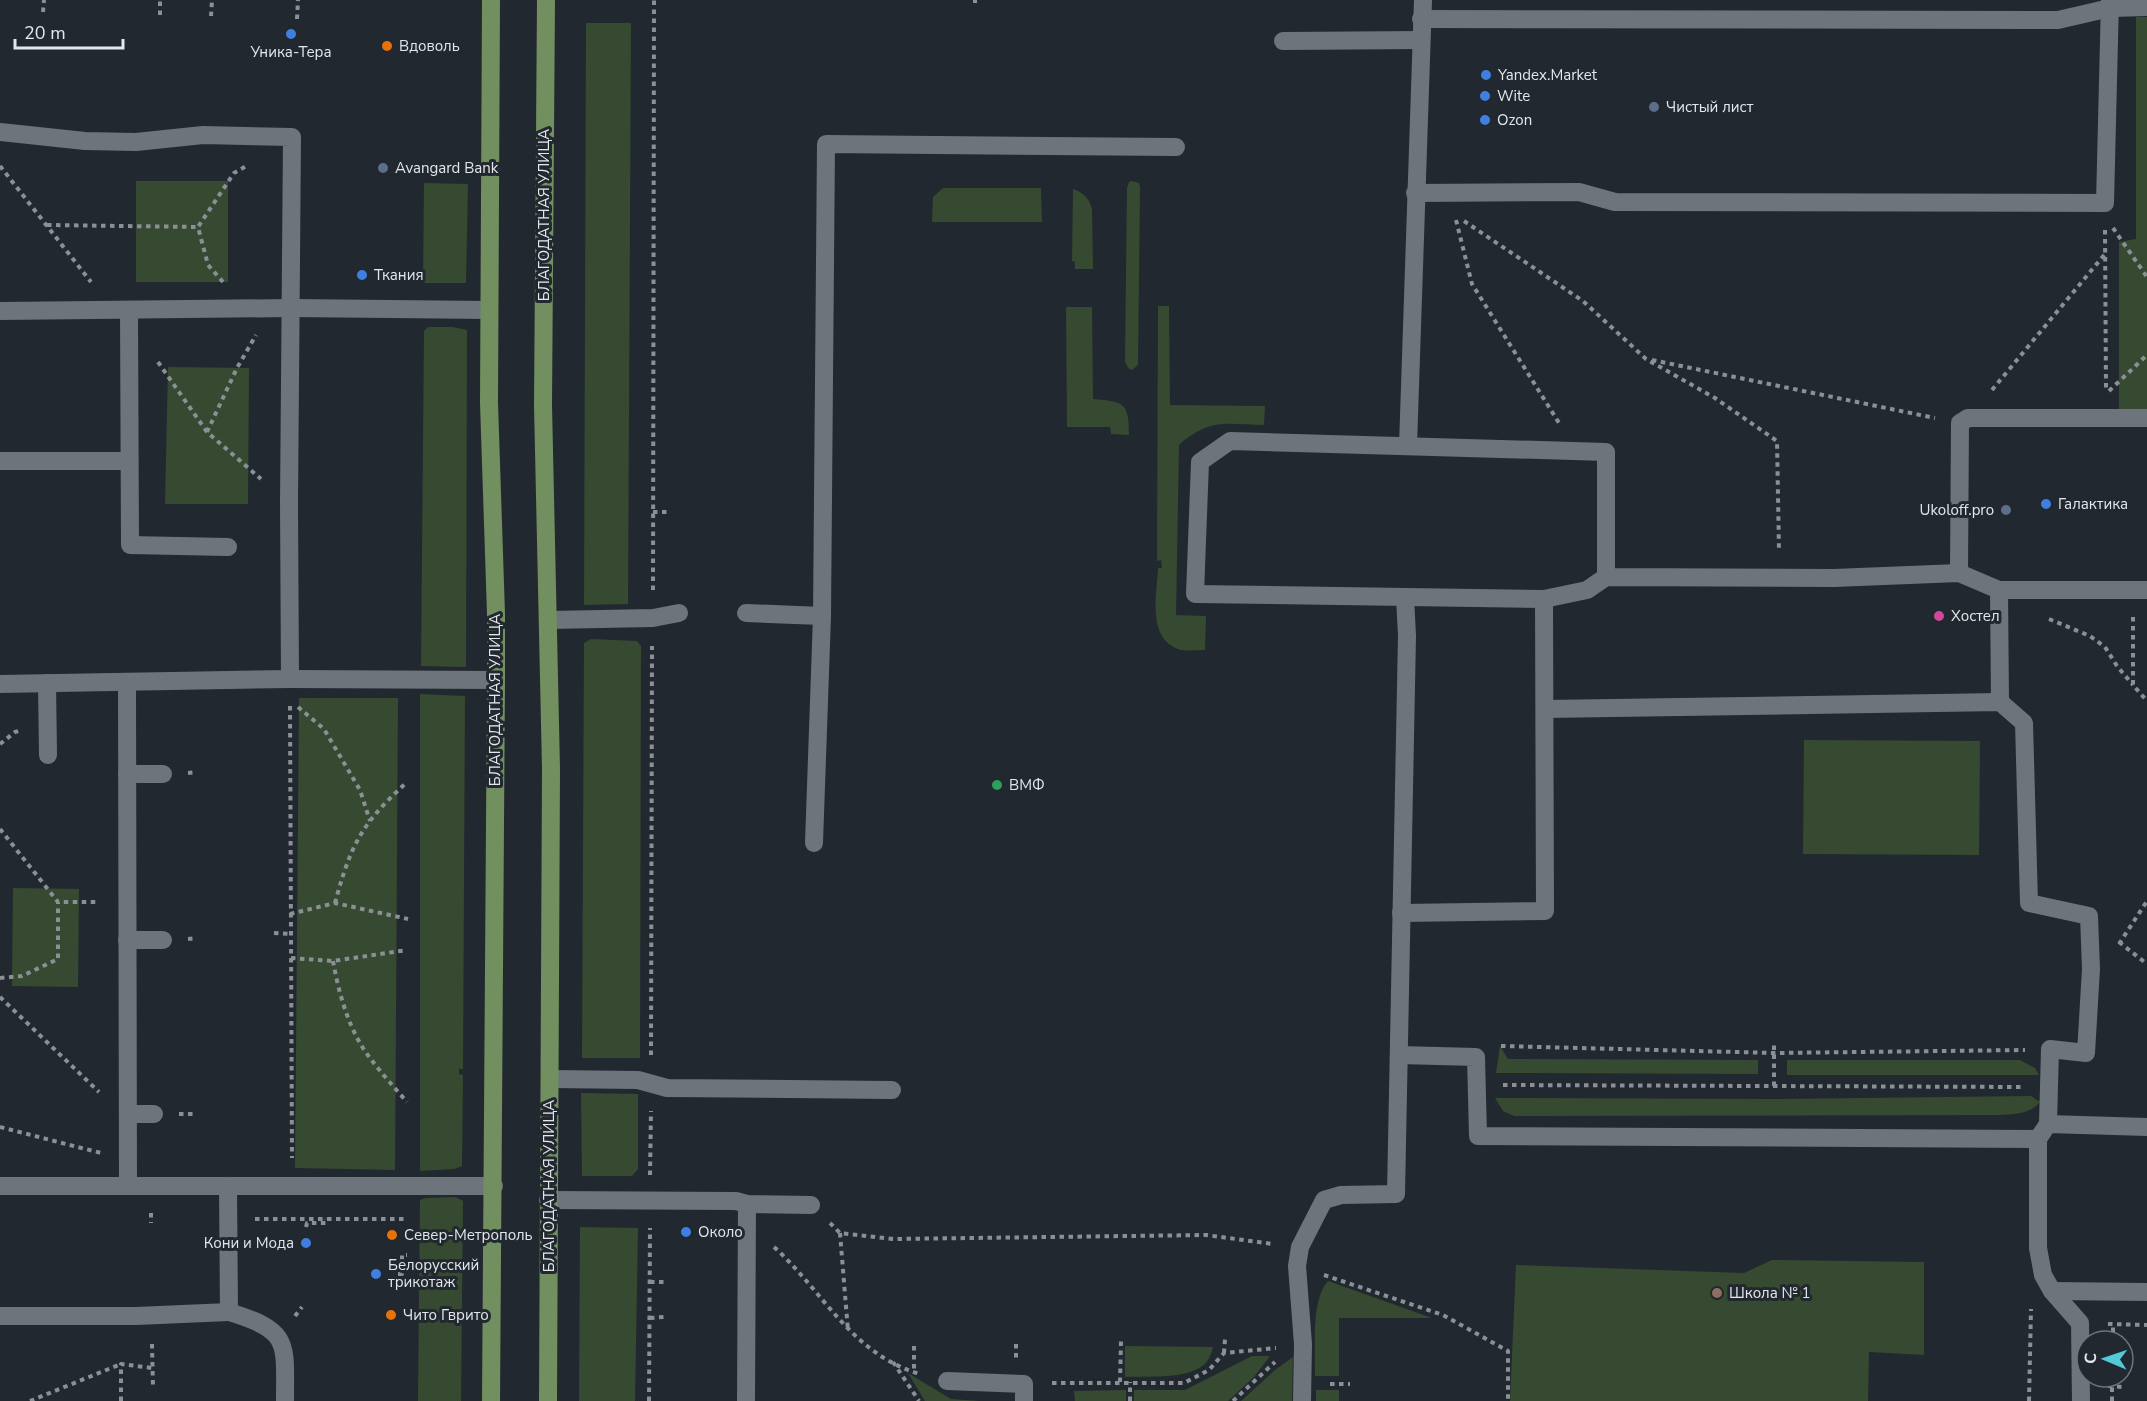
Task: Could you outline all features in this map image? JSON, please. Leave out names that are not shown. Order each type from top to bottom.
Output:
[{"type":"main road","name":"БЛАГОДАТНАЯ УЛИЦА","points":[[491,0],[489,403],[496,680],[491,1401]]},
{"type":"main road","name":"БЛАГОДАТНАЯ УЛИЦА","points":[[546,0],[543,405],[551,769],[548,1401]]},
{"type":"lane","points":[[1408,446],[1423,0]]},
{"type":"lane","points":[[1421,19],[2058,20],[2110,4],[2147,7]]},
{"type":"lane","points":[[1415,193],[1580,192],[1615,202],[2105,210],[2110,4]]},
{"type":"lane","points":[[1283,40],[1420,40]]},
{"type":"lane","points":[[0,132],[86,141],[136,142],[202,135],[292,137],[290,679]]},
{"type":"lane","points":[[814,843],[822,616],[826,144],[1176,147]]},
{"type":"lane","points":[[0,311],[124,316],[291,308],[489,309]]},
{"type":"lane","points":[[124,316],[129,461],[129,545],[228,547]]},
{"type":"lane","points":[[1959,573],[1964,421],[2147,418]]},
{"type":"lane","points":[[1606,578],[1606,452],[1230,441],[1200,462],[1195,594],[1544,599],[1587,590],[1606,578],[1845,578],[1959,573],[1999,590],[2140,589]]},
{"type":"lane","points":[[0,461],[129,461]]},
{"type":"lane","points":[[1999,590],[2000,702]]},
{"type":"lane","points":[[1302,1401],[1297,1345],[1300,1247],[1324,1200],[1341,1195],[1396,1194],[1407,636],[1405,597]]},
{"type":"lane","points":[[1401,913],[1545,911],[1544,599]]},
{"type":"lane","points":[[549,620],[652,618],[679,613]]},
{"type":"lane","points":[[746,613],[822,616]]},
{"type":"lane","points":[[0,684],[290,679],[496,680]]},
{"type":"lane","points":[[47,683],[48,755]]},
{"type":"lane","points":[[127,683],[128,1186]]},
{"type":"lane","points":[[1546,709],[2000,702],[2024,723],[2029,903],[2089,915],[2091,969],[2086,1053],[2050,1049],[2043,1131],[2038,1248],[2047,1283],[2080,1323],[2081,1401]]},
{"type":"lane","points":[[127,774],[163,774]]},
{"type":"lane","points":[[126,940],[163,940]]},
{"type":"lane","points":[[1400,1055],[1476,1057],[1478,1136],[2043,1131],[2147,1127]]},
{"type":"lane","points":[[549,1079],[638,1080],[667,1088],[892,1090]]},
{"type":"lane","points":[[128,1114],[154,1114]]},
{"type":"lane","points":[[0,1186],[494,1186]]},
{"type":"lane","points":[[228,1186],[229,1312]]},
{"type":"lane","points":[[548,1200],[736,1201],[747,1204],[811,1205]]},
{"type":"lane","points":[[746,1401],[747,1204]]},
{"type":"lane","points":[[2047,1283],[2147,1292]]},
{"type":"lane","points":[[0,1316],[152,1316],[229,1312],[256,1320],[279,1336],[286,1356],[285,1401]]},
{"type":"lane","points":[[947,1382],[1024,1392]]},
{"type":"path","points":[[43,12],[44,0]]},
{"type":"path","points":[[160,0],[160,15]]},
{"type":"path","points":[[212,0],[212,16]]},
{"type":"path","points":[[297,19],[298,0]]},
{"type":"path","points":[[649,1401],[654,0]]},
{"type":"path","points":[[0,166],[124,316],[207,432],[289,503]]},
{"type":"path","points":[[208,265],[198,227],[234,173]]},
{"type":"path","points":[[2105,210],[2106,393],[2147,355]]},
{"type":"path","points":[[2105,210],[2147,277]]},
{"type":"path","points":[[1576,452],[1472,284],[1455,216],[1583,301],[1646,359],[1715,398],[1777,441],[1780,578]]},
{"type":"path","points":[[47,225],[198,227]]},
{"type":"path","points":[[1646,359],[1964,421],[2105,254]]},
{"type":"path","points":[[653,512],[668,512]]},
{"type":"path","points":[[2133,685],[2140,589]]},
{"type":"path","points":[[2038,615],[2090,636],[2105,647],[2117,666],[2147,701]]},
{"type":"path","points":[[292,1186],[290,700],[324,729],[360,790],[370,821]]},
{"type":"path","points":[[334,903],[343,874],[359,837],[383,805],[407,782]]},
{"type":"path","points":[[0,830],[58,902],[57,959],[22,976],[0,978]]},
{"type":"path","points":[[2091,969],[2120,943],[2147,901]]},
{"type":"path","points":[[58,902],[100,902]]},
{"type":"path","points":[[290,915],[334,903],[408,919]]},
{"type":"path","points":[[274,933],[290,934]]},
{"type":"path","points":[[291,958],[333,961],[407,950]]},
{"type":"path","points":[[333,961],[338,988],[351,1024],[368,1056],[407,1102]]},
{"type":"path","points":[[0,997],[101,1094]]},
{"type":"path","points":[[1774,1044],[1774,1086]]},
{"type":"path","points":[[1476,1057],[1500,1046],[1775,1053],[2050,1049]]},
{"type":"path","points":[[1478,1085],[2048,1088]]},
{"type":"path","points":[[0,1127],[110,1155]]},
{"type":"path","points":[[811,1205],[840,1233],[893,1239],[1206,1235],[1300,1247]]},
{"type":"path","points":[[228,1219],[407,1219]]},
{"type":"path","points":[[306,1227],[307,1223],[326,1223],[325,1219]]},
{"type":"path","points":[[747,1223],[782,1255],[848,1331],[868,1348],[914,1372],[947,1382]]},
{"type":"path","points":[[840,1233],[848,1331]]},
{"type":"path","points":[[398,1274],[402,1274],[402,1255],[407,1255]]},
{"type":"path","points":[[1298,1266],[1443,1315],[1508,1351],[1508,1401]]},
{"type":"path","points":[[650,1282],[665,1282]]},
{"type":"path","points":[[2029,1401],[2031,1295],[2047,1283]]},
{"type":"path","points":[[152,1316],[153,1388]]},
{"type":"path","points":[[650,1318],[664,1317]]},
{"type":"path","points":[[2080,1323],[2147,1325]]},
{"type":"path","points":[[2113,1324],[2113,1329]]},
{"type":"path","points":[[1024,1392],[1120,1382],[1184,1383],[1209,1370],[1224,1353],[1225,1339]]},
{"type":"path","points":[[1120,1382],[1121,1341]]},
{"type":"path","points":[[1224,1353],[1297,1345]]},
{"type":"path","points":[[1233,1401],[1297,1345]]},
{"type":"path","points":[[914,1346],[914,1372]]},
{"type":"path","points":[[893,1362],[919,1401]]},
{"type":"path","points":[[30,1401],[121,1364],[152,1368]]},
{"type":"path","points":[[121,1364],[121,1401]]},
{"type":"path","points":[[1130,1382],[1130,1401]]},
{"type":"green space","points":[[2136,17],[2147,17],[2147,409],[2119,409],[2119,242],[2136,239]]},
{"type":"green space","points":[[586,23],[631,23],[628,604],[584,605]]},
{"type":"green space","points":[[136,181],[228,181],[228,282],[136,282]]},
{"type":"green space","points":[[1129,182],[1139,183],[1140,187],[1138,365],[1132,370],[1125,362],[1127,188]]},
{"type":"green space","points":[[424,183],[468,184],[466,283],[423,283]]},
{"type":"green space","points":[[943,188],[1041,188],[1042,222],[932,222],[933,197]]},
{"type":"green space","points":[[1073,189],[1086,196],[1092,209],[1093,269],[1075,269],[1075,262],[1072,261]]},
{"type":"green space","points":[[1158,306],[1169,306],[1170,405],[1265,406],[1264,425],[1218,424],[1200,430],[1179,445],[1176,615],[1206,616],[1205,650],[1181,650],[1170,645],[1162,637],[1156,615],[1158,568],[1162,568],[1161,560],[1157,561]]},
{"type":"green space","points":[[1066,307],[1092,307],[1093,399],[1112,401],[1123,406],[1128,416],[1129,435],[1111,434],[1110,427],[1067,427]]},
{"type":"green space","points":[[428,327],[453,327],[467,330],[466,667],[421,666],[424,331]]},
{"type":"green space","points":[[168,367],[249,368],[248,504],[165,504]]},
{"type":"green space","points":[[591,639],[637,641],[641,646],[640,1058],[582,1058],[584,643]]},
{"type":"green space","points":[[420,694],[465,696],[463,1069],[459,1069],[459,1074],[463,1075],[462,1166],[454,1169],[420,1171]]},
{"type":"green space","points":[[299,698],[398,698],[395,1170],[295,1168]]},
{"type":"green space","points":[[1804,740],[1980,741],[1979,855],[1803,854]]},
{"type":"green space","points":[[13,888],[79,889],[78,987],[12,986]]},
{"type":"green space","points":[[1500,1046],[1508,1059],[1758,1060],[1758,1074],[1496,1073]]},
{"type":"green space","points":[[1787,1060],[2020,1060],[2035,1068],[2039,1075],[1787,1075]]},
{"type":"green space","points":[[581,1093],[638,1094],[638,1169],[632,1176],[582,1176]]},
{"type":"green space","points":[[2031,1096],[2040,1102],[2031,1109],[2021,1113],[1998,1115],[1514,1116],[1503,1111],[1495,1098],[1771,1099]]},
{"type":"green space","points":[[456,1197],[463,1201],[461,1401],[418,1401],[420,1200]]},
{"type":"green space","points":[[580,1227],[638,1228],[635,1401],[579,1401]]},
{"type":"green space","points":[[1772,1260],[1924,1262],[1924,1355],[1869,1352],[1868,1401],[1510,1401],[1516,1265],[1744,1273]]},
{"type":"green space","points":[[1328,1281],[1432,1318],[1339,1318],[1339,1376],[1315,1376],[1316,1313],[1322,1290]]},
{"type":"green space","points":[[1125,1346],[1213,1347],[1206,1363],[1193,1371],[1164,1376],[1125,1377]]},
{"type":"green space","points":[[1252,1356],[1270,1356],[1254,1377],[1228,1401],[1134,1401],[1134,1390],[1185,1390]]},
{"type":"green space","points":[[1293,1357],[1292,1401],[1241,1401],[1275,1370]]},
{"type":"green space","points":[[908,1373],[951,1399],[979,1401],[925,1401]]},
{"type":"green space","points":[[1126,1390],[1126,1401],[1075,1401],[1074,1391]]},
{"type":"green space","points":[[1316,1390],[1339,1390],[1339,1401],[1316,1401]]},
{"type":"place","name":"Уника-Тера","points":[[291,34]]},
{"type":"place","name":"Вдоволь","points":[[387,46]]},
{"type":"place","name":"Yandex.Market","points":[[1486,75]]},
{"type":"place","name":"Wite","points":[[1485,96]]},
{"type":"place","name":"Чистый лист","points":[[1654,107]]},
{"type":"place","name":"Ozon","points":[[1485,120]]},
{"type":"place","name":"Avangard Bank","points":[[383,168]]},
{"type":"place","name":"Ткания","points":[[362,275]]},
{"type":"place","name":"Галактика","points":[[2046,504]]},
{"type":"place","name":"Ukoloff.pro","points":[[2006,510]]},
{"type":"place","name":"Хостел","points":[[1939,616]]},
{"type":"place","name":"ВМФ","points":[[997,785]]},
{"type":"place","name":"Около","points":[[686,1232]]},
{"type":"place","name":"Север-Метрополь","points":[[392,1235]]},
{"type":"place","name":"Кони и Мода","points":[[306,1243]]},
{"type":"place","name":"Белорусский трикотаж","points":[[376,1274]]},
{"type":"place","name":"Школа № 1","points":[[1717,1293]]},
{"type":"place","name":"Чито Гврито","points":[[391,1315]]}]
